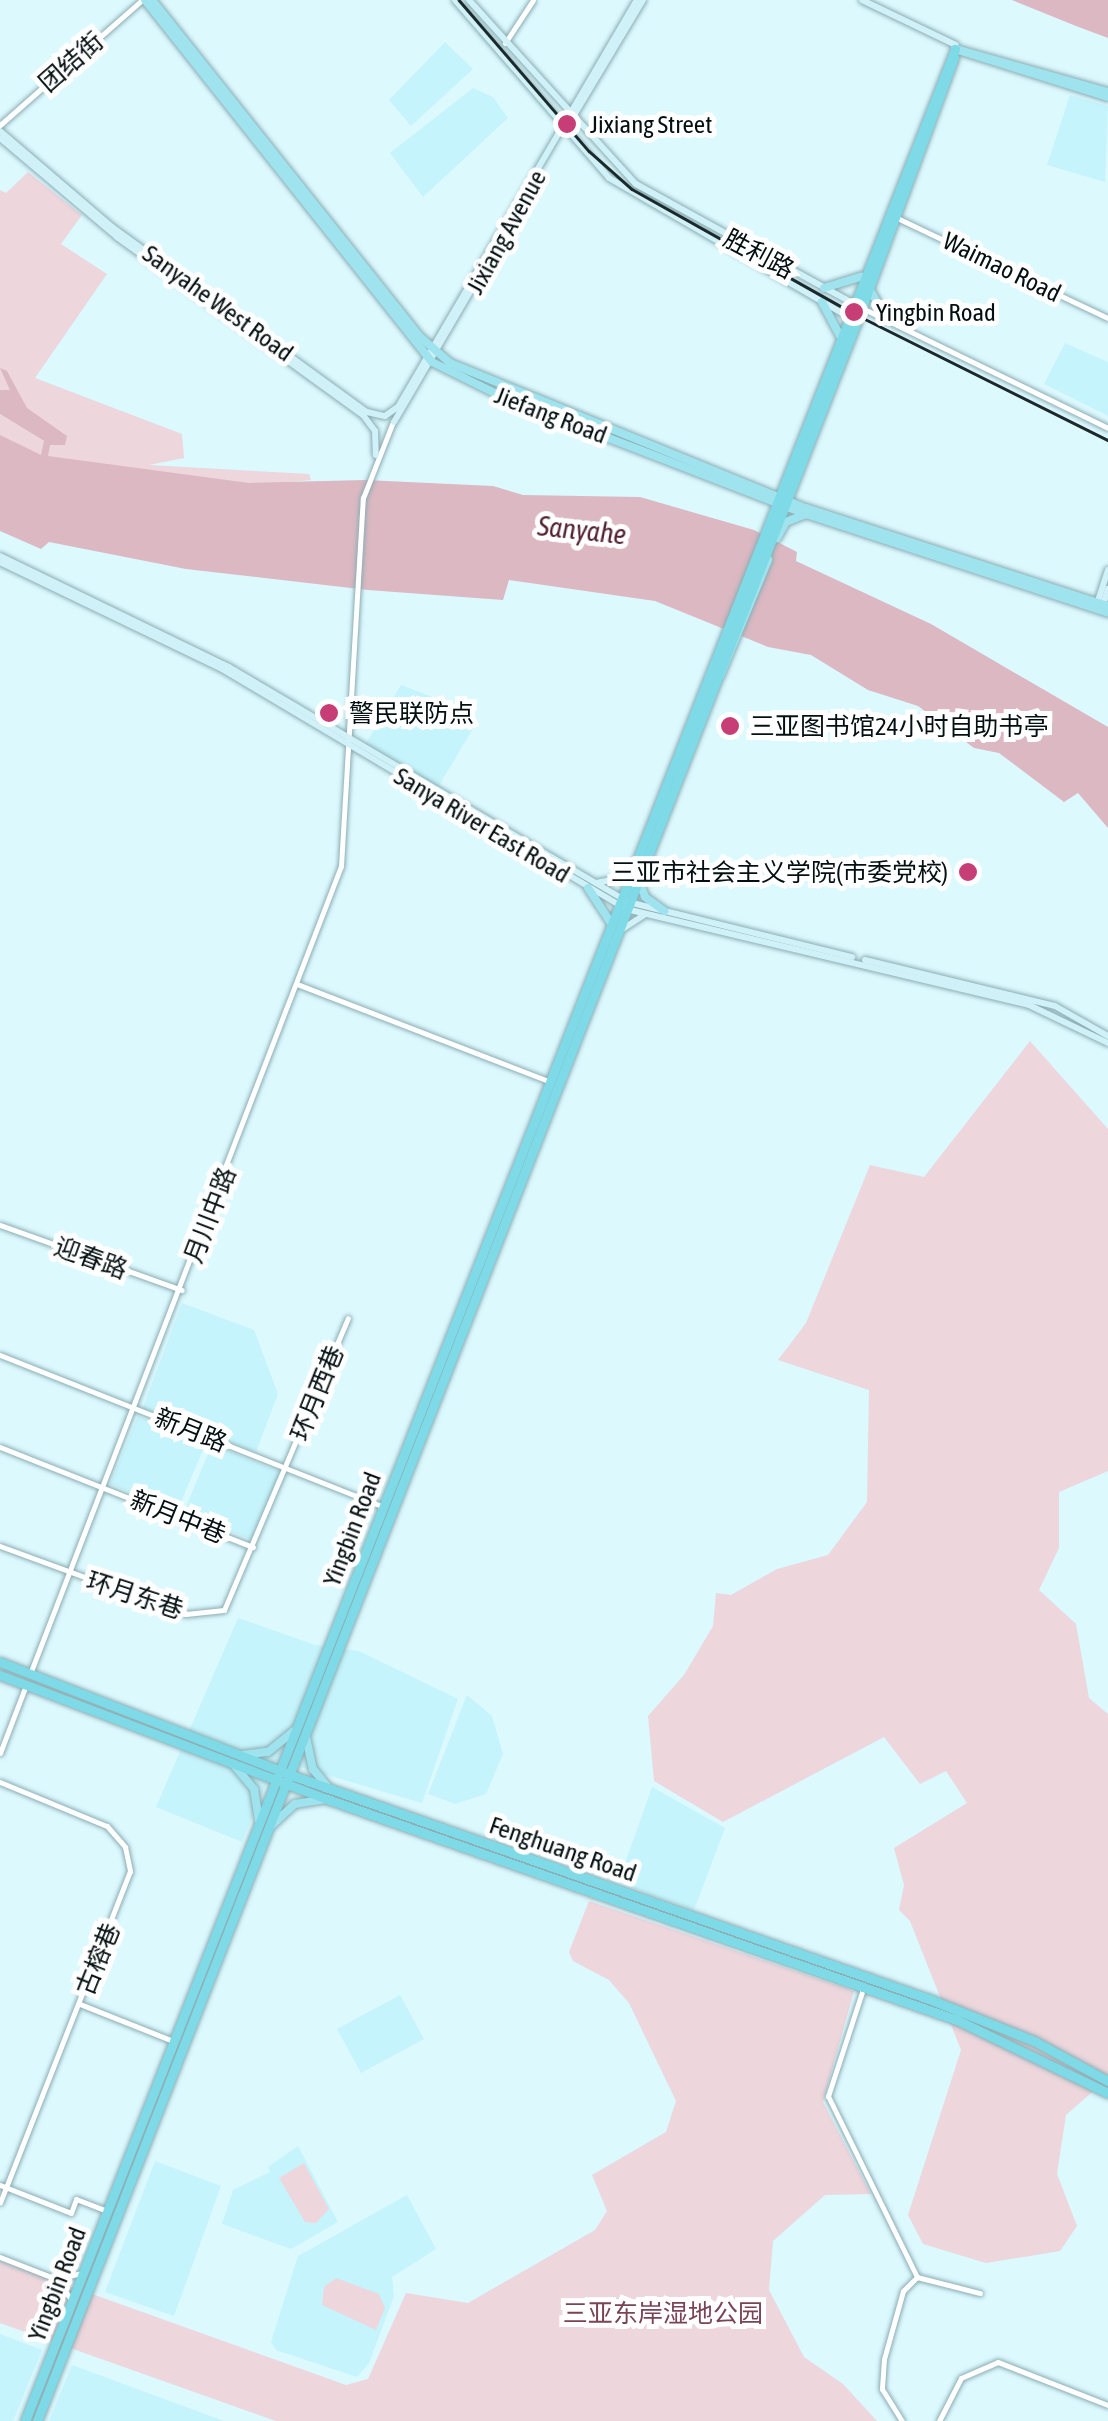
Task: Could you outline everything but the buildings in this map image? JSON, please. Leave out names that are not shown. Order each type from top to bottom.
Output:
[{"type":"highway","points":[[866,281],[896,217],[956,47]]},
{"type":"highway","points":[[781,500],[956,47]]},
{"type":"highway","points":[[724,655],[840,336],[852,318]]},
{"type":"highway","name":"Yingbin Road","points":[[633,876],[724,655]]},
{"type":"highway","name":"Yingbin Road","points":[[37,2421],[290,1779],[614,938],[633,876],[724,655]]},
{"type":"highway","name":"Yingbin Road","points":[[25,2421],[548,1081],[611,923],[623,903]]},
{"type":"highway","name":"Fenghuang Road","points":[[0,1662],[28,1680]]},
{"type":"highway","name":"Fenghuang Road","points":[[0,1675],[28,1680],[277,1775],[974,2027],[1108,2093]]},
{"type":"highway","name":"Fenghuang Road","points":[[329,1794],[930,1999],[1034,2041],[1108,2081]]},
{"type":"highway","points":[[168,2056],[178,2062]]},
{"type":"highway","points":[[168,2056],[170,2084]]},
{"type":"highway","points":[[152,2096],[164,2100]]},
{"type":"main road","name":"Jiefang Road","points":[[143,0],[432,355],[477,379],[781,500],[1102,608]]},
{"type":"main road","name":"Jiefang Road","points":[[152,0],[432,355]]},
{"type":"main road","name":"胜利路","points":[[455,0],[563,130],[632,195],[852,318]]},
{"type":"main road","name":"胜利路","points":[[469,0],[570,116],[636,184],[857,306]]},
{"type":"main road","name":"Jixiang Avenue","points":[[432,355],[640,0]]},
{"type":"main road","points":[[862,0],[956,47],[1108,95]]},
{"type":"main road","name":"Sanyahe West Road","points":[[0,131],[112,226],[367,412],[393,412],[432,355]]},
{"type":"main road","name":"Sanyahe West Road","points":[[0,131],[117,237],[372,425],[375,458]]},
{"type":"main road","points":[[824,288],[866,281],[873,304],[887,320]]},
{"type":"main road","points":[[822,302],[840,336]]},
{"type":"main road","points":[[394,422],[432,355]]},
{"type":"main road","name":"Jiefang Road","points":[[781,500],[806,514],[1102,608]]},
{"type":"main road","points":[[773,528],[806,514]]},
{"type":"main road","name":"Sanya River East Road","points":[[0,559],[160,631],[346,736],[589,885]]},
{"type":"main road","name":"Sanya River East Road","points":[[0,559],[168,640],[623,903],[650,914],[1030,1005],[1108,1040]]},
{"type":"main road","points":[[1102,608],[1108,570]]},
{"type":"main road","points":[[1102,608],[1108,589]]},
{"type":"main road","points":[[611,923],[589,885],[633,876],[645,897],[664,911]]},
{"type":"main road","name":"Sanya River East Road","points":[[623,903],[1055,1006],[1108,1040]]},
{"type":"main road","points":[[614,938],[650,914]]},
{"type":"main road","points":[[259,1821],[254,1788],[234,1758],[268,1752],[294,1731]]},
{"type":"main road","points":[[270,1827],[295,1804],[329,1794],[312,1769],[306,1737]]},
{"type":"street","name":"团结街","points":[[0,131],[143,0]]},
{"type":"street","points":[[505,43],[533,0]]},
{"type":"street","name":"Waimao Road","points":[[896,217],[1108,318]]},
{"type":"street","name":"胜利路","points":[[857,306],[1108,428]]},
{"type":"street","name":"月川中路","points":[[0,1753],[182,1290],[341,866],[363,498],[375,458],[394,422]]},
{"type":"street","points":[[297,984],[548,1081]]},
{"type":"street","name":"迎春路","points":[[0,1225],[182,1290]]},
{"type":"street","name":"环月西巷","points":[[286,1468],[348,1318]]},
{"type":"street","name":"新月路","points":[[0,1355],[382,1506]]},
{"type":"street","name":"新月中巷","points":[[0,1448],[252,1547]]},
{"type":"street","name":"环月东巷","points":[[0,1546],[186,1614],[212,1616],[229,1605],[286,1468]]},
{"type":"street","name":"古榕巷","points":[[0,1782],[102,1823],[128,1853],[128,1884],[3,2186],[0,2202]]},
{"type":"street","points":[[864,1986],[828,2096],[917,2276],[980,2293]]},
{"type":"street","points":[[80,2004],[174,2040]]},
{"type":"street","points":[[3,2186],[71,2212],[76,2199],[107,2211]]},
{"type":"street","points":[[0,2257],[56,2279],[72,2300]]},
{"type":"street","points":[[56,2279],[82,2272]]},
{"type":"street","points":[[902,2421],[882,2389],[884,2359],[903,2291],[917,2276]]},
{"type":"street","points":[[939,2421],[961,2378],[998,2362],[1108,2405]]},
{"type":"shaded area","points":[[445,42],[473,69],[411,126],[389,100]]},
{"type":"shaded area","points":[[473,88],[493,97],[508,118],[423,197],[390,153]]},
{"type":"shaded area","points":[[1070,95],[1108,106],[1105,182],[1047,165]]},
{"type":"shaded area","points":[[1065,343],[1108,362],[1108,416],[1044,384]]},
{"type":"shaded area","points":[[401,685],[454,705],[477,722],[438,787],[365,745]]},
{"type":"shaded area","points":[[182,1303],[254,1330],[278,1394],[256,1452],[142,1410]]},
{"type":"shaded area","points":[[138,1416],[206,1443],[177,1511],[110,1484]]},
{"type":"shaded area","points":[[212,1444],[280,1472],[252,1540],[184,1512]]},
{"type":"shaded area","points":[[238,1618],[315,1645],[359,1651],[458,1699],[422,1803],[276,1760],[242,1842],[156,1807]]},
{"type":"shaded area","points":[[467,1695],[492,1716],[503,1754],[486,1794],[455,1804],[428,1794]]},
{"type":"shaded area","points":[[652,1787],[725,1828],[694,1910],[618,1883]]},
{"type":"shaded area","points":[[400,1995],[424,2039],[361,2073],[337,2029]]},
{"type":"shaded area","points":[[298,2146],[338,2222],[291,2249],[222,2224],[233,2190],[270,2172],[268,2167]]},
{"type":"shaded area","points":[[155,2161],[221,2186],[174,2316],[105,2292]]},
{"type":"shaded area","points":[[407,2195],[436,2249],[392,2277],[394,2296],[369,2363],[357,2377],[276,2350],[271,2342],[298,2256]]},
{"type":"shaded area","points":[[0,2334],[42,2350],[13,2421],[0,2421]]},
{"type":"shaded area","points":[[72,2365],[224,2421],[49,2421]]},
{"type":"green space","points":[[28,172],[82,215],[61,244],[107,274],[35,378],[182,434],[184,458],[149,465],[309,474],[311,480],[232,487],[48,460],[0,442],[0,414],[50,445],[0,395],[0,190],[6,193]]},
{"type":"green space","points":[[1030,1041],[1108,1129],[1108,1471],[1059,1492],[1059,1548],[1039,1590],[1076,1624],[1089,1698],[1108,1714],[1108,2078],[1066,2115],[1057,2174],[1077,2226],[1060,2251],[986,2263],[923,2244],[908,2215],[961,2050],[910,1921],[899,1910],[904,1885],[894,1848],[967,1803],[946,1771],[920,1784],[884,1737],[723,1822],[654,1781],[648,1716],[684,1675],[713,1626],[716,1593],[731,1595],[777,1569],[828,1555],[867,1502],[869,1390],[778,1360],[806,1323],[870,1165],[924,1177]]},
{"type":"green space","name":"三亚东岸湿地公园","points":[[589,1901],[854,1991],[823,2102],[871,2194],[825,2195],[773,2241],[769,2290],[804,2357],[843,2384],[877,2421],[276,2421],[0,2323],[0,2261],[346,2385],[368,2379],[406,2293],[468,2303],[595,2230],[607,2211],[592,2175],[666,2132],[676,2101],[629,2003],[609,1980],[573,1961],[569,1952]]},
{"type":"green space","points":[[304,2163],[329,2209],[316,2223],[305,2222],[279,2178]]},
{"type":"green space","points":[[336,2278],[379,2294],[385,2308],[376,2330],[322,2305],[324,2287]]},
{"type":"water","points":[[1012,0],[1108,0],[1108,38],[1076,26]]},
{"type":"water","name":"Sanyahe","points":[[0,368],[7,371],[27,408],[67,436],[65,445],[50,445],[48,456],[249,483],[365,480],[493,486],[523,495],[640,497],[754,530],[797,552],[796,561],[931,624],[1108,727],[1108,828],[1078,793],[1064,802],[999,753],[974,748],[918,706],[868,690],[811,655],[768,647],[655,601],[509,580],[503,600],[368,590],[186,569],[49,542],[41,549],[0,531],[0,435],[41,455],[44,441],[0,414],[0,390],[10,390]]},
{"type":"tram line","points":[[459,0],[589,151],[632,189],[849,311],[1108,440]]},
{"type":"place","name":"Jixiang Street","points":[[567,124]]},
{"type":"place","name":"Yingbin Road","points":[[854,312]]},
{"type":"place","name":"警民联防点","points":[[329,713]]},
{"type":"place","name":"三亚图书馆24小时自助书亭","points":[[730,726]]},
{"type":"place","name":"三亚市社会主义学院(市委党校)","points":[[968,872]]}]
